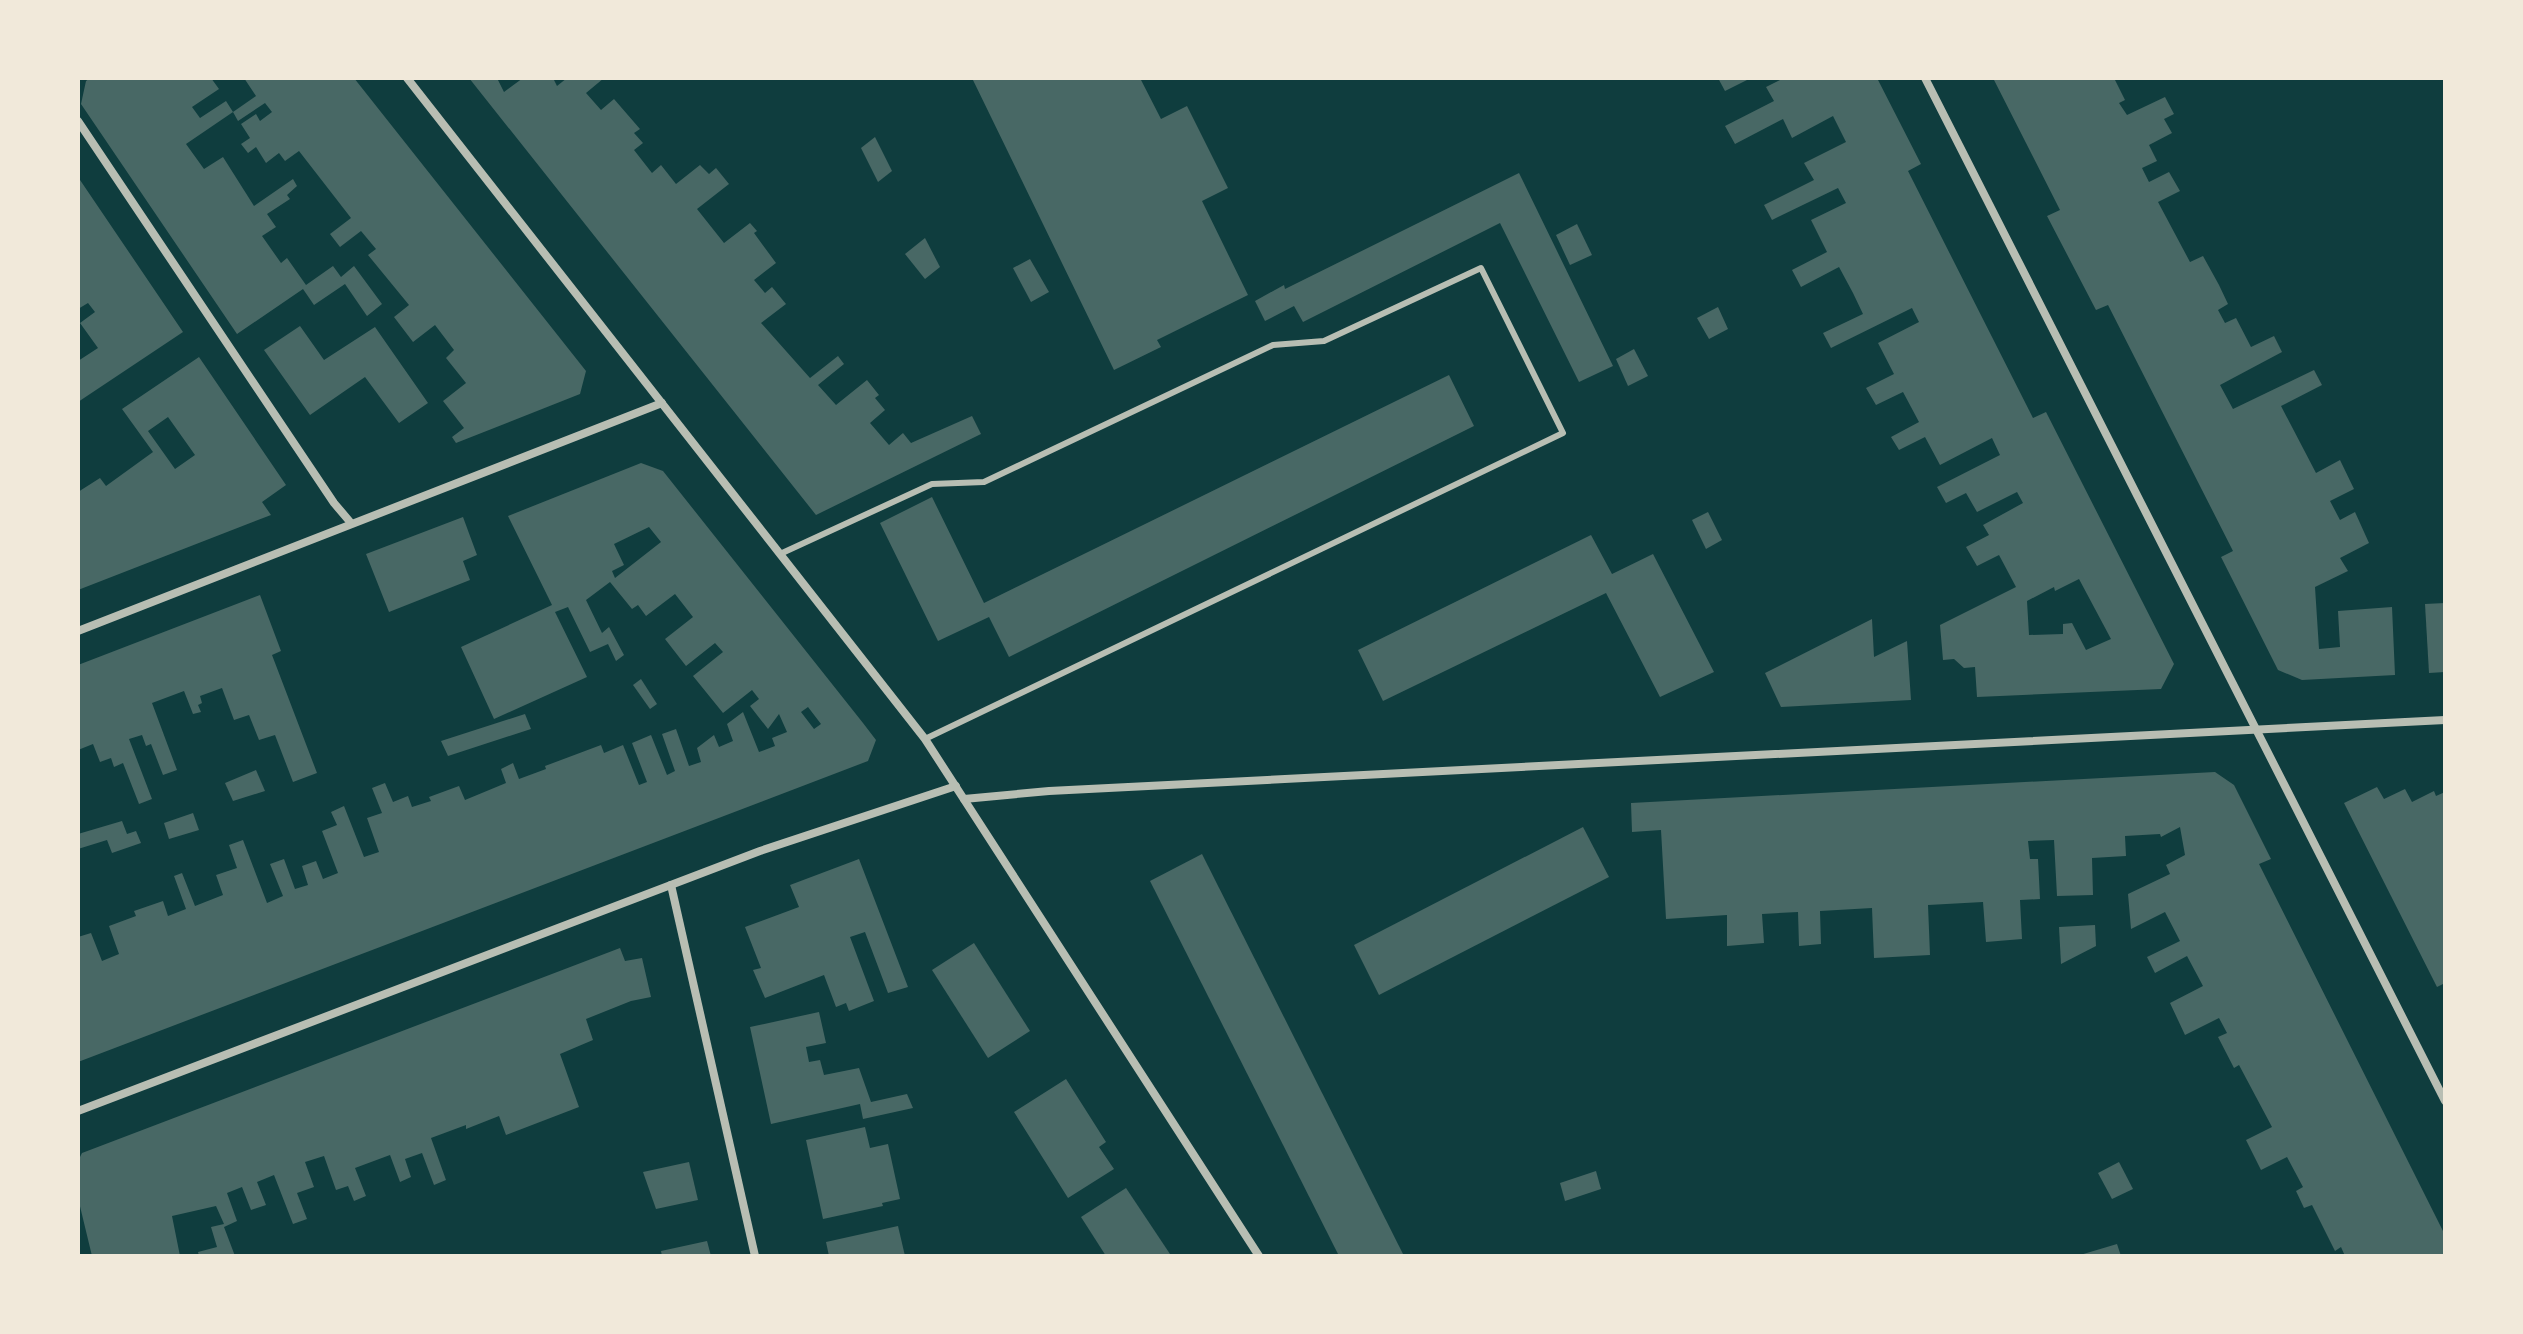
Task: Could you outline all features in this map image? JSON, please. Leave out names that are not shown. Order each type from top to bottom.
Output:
[{"type":"street","points":[[407,78],[925,739],[1259,1256]]},
{"type":"street","points":[[1925,78],[2445,1101]]},
{"type":"street","points":[[78,121],[334,503],[351,523]]},
{"type":"street","points":[[78,631],[662,403]]},
{"type":"street","points":[[964,799],[1049,791],[2445,720]]},
{"type":"street","points":[[78,1111],[760,851],[956,786]]},
{"type":"street","points":[[671,885],[755,1256]]},
{"type":"lane","points":[[780,554],[932,484],[984,482],[1273,345],[1324,341],[1481,268],[1563,433],[925,739]]},
{"type":"building","points":[[90,78],[211,78],[219,89],[192,107],[200,118],[226,101],[233,112],[186,144],[204,169],[223,157],[254,206],[293,179],[297,186],[287,195],[290,199],[267,214],[276,227],[262,236],[281,263],[287,258],[306,285],[333,266],[341,277],[354,266],[382,304],[367,316],[345,284],[314,305],[303,289],[237,334],[81,104],[86,81]]},
{"type":"building","points":[[244,78],[354,78],[586,371],[580,394],[456,443],[452,437],[464,428],[443,401],[466,383],[446,358],[454,350],[435,325],[413,342],[394,317],[409,305],[368,255],[376,249],[361,231],[340,247],[330,234],[351,218],[299,151],[285,161],[279,153],[266,163],[256,147],[248,153],[241,144],[250,138],[241,124],[256,114],[260,121],[272,112],[265,103],[238,121],[233,112],[256,96]]},
{"type":"building","points":[[469,78],[497,78],[504,92],[523,78],[553,78],[557,86],[567,78],[604,78],[586,93],[601,110],[614,99],[640,129],[634,133],[643,143],[634,150],[652,173],[661,165],[676,184],[700,165],[709,174],[716,168],[729,184],[697,209],[724,243],[750,223],[757,231],[754,233],[776,263],[754,280],[765,293],[772,287],[786,304],[761,323],[810,378],[838,356],[844,364],[818,385],[836,405],[867,380],[879,395],[875,398],[885,410],[870,423],[889,445],[903,433],[911,443],[972,416],[981,434],[816,515]]},
{"type":"building","points":[[972,78],[1140,78],[1161,119],[1187,106],[1228,188],[1202,201],[1248,295],[1157,340],[1161,347],[1114,370]]},
{"type":"building","points":[[1718,78],[1751,78],[1725,91]]},
{"type":"building","points":[[1784,78],[1877,78],[1921,164],[1908,171],[2033,418],[2046,412],[2174,664],[2161,689],[1977,697],[1975,667],[1964,668],[1954,659],[1943,660],[1940,625],[2016,587],[1999,555],[1977,566],[1966,547],[1989,535],[1983,525],[2023,503],[2017,492],[1977,512],[1966,493],[1946,503],[1937,487],[2000,455],[1992,438],[1940,465],[1925,437],[1899,450],[1891,437],[1919,422],[1903,392],[1876,405],[1866,388],[1894,374],[1878,343],[1919,322],[1912,308],[1831,348],[1823,333],[1863,314],[1853,293],[1839,267],[1801,287],[1792,270],[1827,252],[1811,220],[1846,203],[1838,188],[1772,220],[1764,205],[1814,180],[1804,163],[1846,142],[1833,116],[1792,138],[1783,119],[1735,144],[1725,126],[1774,101],[1766,87]],"holes":[[[2079,579],[2111,639],[2086,650],[2072,623],[2063,624],[2063,634],[2029,635],[2027,601]]]},
{"type":"building","points":[[1993,78],[2114,78],[2125,100],[2119,103],[2127,115],[2165,97],[2174,114],[2164,119],[2172,133],[2149,145],[2157,161],[2142,168],[2149,182],[2169,172],[2180,191],[2158,202],[2190,262],[2203,256],[2228,304],[2218,310],[2225,323],[2236,318],[2251,347],[2274,336],[2282,352],[2220,385],[2233,409],[2314,370],[2322,385],[2281,406],[2316,473],[2340,460],[2354,489],[2330,501],[2340,520],[2355,512],[2369,543],[2340,558],[2348,571],[2315,587],[2319,649],[2340,647],[2338,611],[2392,607],[2395,675],[2302,680],[2278,670],[2221,557],[2233,551],[2108,305],[2096,310],[2047,216],[2060,210]]},
{"type":"building","points":[[875,137],[892,171],[878,182],[861,148]]},
{"type":"building","points":[[1519,173],[1613,366],[1579,382],[1500,223],[1303,322],[1294,306],[1265,321],[1255,301]]},
{"type":"building","points":[[78,177],[183,332],[78,402],[78,361],[98,348],[80,323],[95,312],[88,303],[78,309]]},
{"type":"building","points":[[1577,224],[1592,255],[1570,265],[1556,235]]},
{"type":"building","points":[[925,238],[940,267],[925,279],[905,254]]},
{"type":"building","points":[[1030,259],[1049,292],[1031,302],[1013,268]]},
{"type":"building","points":[[1718,307],[1728,329],[1709,339],[1697,318]]},
{"type":"building","points":[[300,326],[324,360],[375,327],[428,403],[399,423],[365,377],[310,415],[264,350]]},
{"type":"building","points":[[1634,349],[1648,376],[1628,386],[1616,359]]},
{"type":"building","points":[[199,357],[286,485],[262,502],[271,515],[78,590],[78,492],[100,478],[106,486],[153,452],[122,409]],"holes":[[[168,417],[195,455],[175,469],[148,431]]]},
{"type":"building","points":[[1449,375],[1474,426],[1009,657],[989,617],[938,641],[880,523],[932,497],[984,603]]},
{"type":"building","points":[[641,463],[663,471],[876,740],[868,761],[78,1062],[78,937],[91,933],[102,961],[119,954],[109,926],[136,916],[134,911],[163,901],[168,916],[186,909],[174,876],[182,873],[195,906],[223,895],[216,875],[237,868],[229,845],[243,840],[267,903],[283,896],[270,864],[284,859],[295,889],[308,885],[302,866],[316,861],[323,879],[338,873],[322,831],[337,825],[331,812],[344,806],[364,857],[379,852],[367,818],[382,813],[372,788],[385,783],[393,802],[408,796],[412,807],[459,786],[465,800],[506,783],[501,769],[513,763],[519,779],[601,745],[604,753],[623,745],[639,785],[647,782],[632,743],[651,735],[667,775],[675,771],[662,734],[676,729],[689,766],[701,762],[697,748],[714,735],[719,747],[733,741],[727,724],[743,712],[759,752],[775,746],[772,738],[787,732],[779,714],[768,729],[750,706],[759,699],[752,690],[723,713],[693,676],[723,652],[715,643],[686,666],[665,639],[693,617],[675,594],[646,616],[638,605],[632,609],[610,582],[586,600],[602,633],[609,627],[624,655],[616,661],[608,644],[590,652],[568,607],[555,612],[587,677],[494,719],[461,647],[552,605],[508,516]],"holes":[[[649,527],[661,542],[615,578],[612,571],[624,565],[614,544]],[[808,707],[821,724],[814,729],[801,712]]]},
{"type":"building","points":[[1708,512],[1722,540],[1706,549],[1692,520]]},
{"type":"building","points":[[463,517],[477,555],[463,561],[470,580],[389,612],[366,554]]},
{"type":"building","points":[[1591,535],[1612,574],[1653,554],[1714,672],[1660,697],[1606,593],[1383,701],[1358,650]]},
{"type":"building","points":[[260,595],[281,651],[272,655],[317,773],[293,782],[275,735],[259,740],[249,715],[234,720],[222,688],[200,696],[202,703],[198,705],[201,712],[193,714],[184,691],[152,703],[177,770],[163,775],[151,744],[146,746],[142,735],[129,739],[152,799],[139,804],[123,763],[114,767],[111,758],[100,762],[93,744],[78,750],[78,665]]},
{"type":"building","points":[[2445,603],[2445,672],[2429,673],[2425,604]]},
{"type":"building","points":[[1872,619],[1874,657],[1907,641],[1911,700],[1781,707],[1765,673]]},
{"type":"building","points":[[641,679],[657,704],[650,709],[633,685]]},
{"type":"building","points":[[525,714],[531,729],[448,756],[441,741]]},
{"type":"building","points":[[256,770],[265,791],[233,801],[225,783]]},
{"type":"building","points":[[2215,772],[2234,785],[2271,859],[2259,864],[2445,1235],[2445,1253],[2439,1256],[2345,1256],[2341,1247],[2335,1251],[2312,1205],[2304,1208],[2296,1191],[2303,1187],[2287,1157],[2261,1170],[2246,1140],[2272,1127],[2239,1065],[2234,1068],[2218,1037],[2227,1033],[2219,1018],[2185,1035],[2170,1003],[2203,986],[2187,956],[2155,973],[2147,957],[2180,941],[2165,912],[2131,929],[2128,894],[2170,874],[2166,865],[2185,855],[2180,827],[2161,837],[2160,834],[2125,836],[2126,856],[2092,858],[2093,895],[2057,896],[2054,840],[2028,841],[2030,859],[2038,859],[2040,899],[2020,900],[2022,939],[1986,942],[1983,902],[1928,905],[1930,955],[1874,958],[1872,908],[1820,911],[1821,944],[1799,946],[1798,912],[1762,914],[1764,943],[1727,946],[1727,915],[1666,919],[1661,830],[1632,832],[1631,803]]},
{"type":"building","points":[[2377,787],[2384,799],[2405,789],[2412,802],[2434,791],[2436,796],[2445,792],[2445,983],[2437,987],[2344,803]]},
{"type":"building","points":[[193,813],[199,830],[169,839],[164,823]]},
{"type":"building","points":[[122,821],[127,834],[136,831],[141,843],[112,853],[107,840],[78,849],[78,834]]},
{"type":"building","points":[[1583,827],[1609,877],[1379,995],[1354,945]]},
{"type":"building","points":[[1202,854],[1404,1256],[1339,1256],[1150,881]]},
{"type":"building","points":[[859,859],[908,987],[888,993],[865,932],[850,937],[874,1001],[849,1011],[846,1003],[836,1007],[824,975],[765,998],[753,970],[761,968],[745,927],[799,907],[790,885]]},
{"type":"building","points":[[2095,925],[2096,946],[2061,964],[2059,927]]},
{"type":"building","points":[[974,943],[1030,1031],[988,1058],[932,970]]},
{"type":"building","points":[[620,948],[625,961],[642,958],[651,997],[631,1001],[586,1019],[593,1040],[560,1054],[579,1107],[506,1135],[499,1116],[431,1138],[446,1180],[434,1185],[422,1153],[405,1159],[411,1177],[400,1182],[390,1155],[355,1168],[366,1196],[354,1201],[348,1186],[336,1190],[324,1156],[305,1162],[314,1187],[297,1193],[307,1219],[293,1224],[274,1175],[257,1182],[266,1205],[251,1210],[242,1187],[227,1193],[237,1221],[224,1227],[235,1256],[199,1256],[198,1252],[217,1247],[211,1227],[224,1224],[216,1206],[172,1216],[180,1256],[92,1256],[78,1198],[78,1161],[82,1153]]},
{"type":"building","points":[[819,1012],[826,1043],[806,1047],[809,1062],[820,1060],[824,1075],[859,1068],[871,1102],[907,1094],[913,1108],[863,1119],[860,1104],[771,1124],[750,1027]]},
{"type":"building","points":[[1066,1079],[1106,1142],[1099,1147],[1114,1169],[1068,1198],[1014,1112]]},
{"type":"building","points":[[865,1127],[870,1148],[888,1144],[900,1199],[882,1203],[883,1206],[823,1219],[806,1140]]},
{"type":"building","points":[[689,1162],[698,1200],[656,1209],[643,1172]]},
{"type":"building","points":[[2119,1162],[2133,1189],[2112,1199],[2098,1173]]},
{"type":"building","points":[[1596,1171],[1601,1189],[1565,1201],[1560,1183]]},
{"type":"building","points":[[1126,1188],[1170,1254],[1167,1256],[1106,1256],[1081,1217]]},
{"type":"building","points":[[898,1226],[905,1256],[829,1256],[826,1242]]},
{"type":"building","points":[[707,1241],[711,1256],[662,1256],[661,1251]]},
{"type":"building","points":[[2117,1244],[2121,1256],[2080,1256],[2080,1255]]}]
